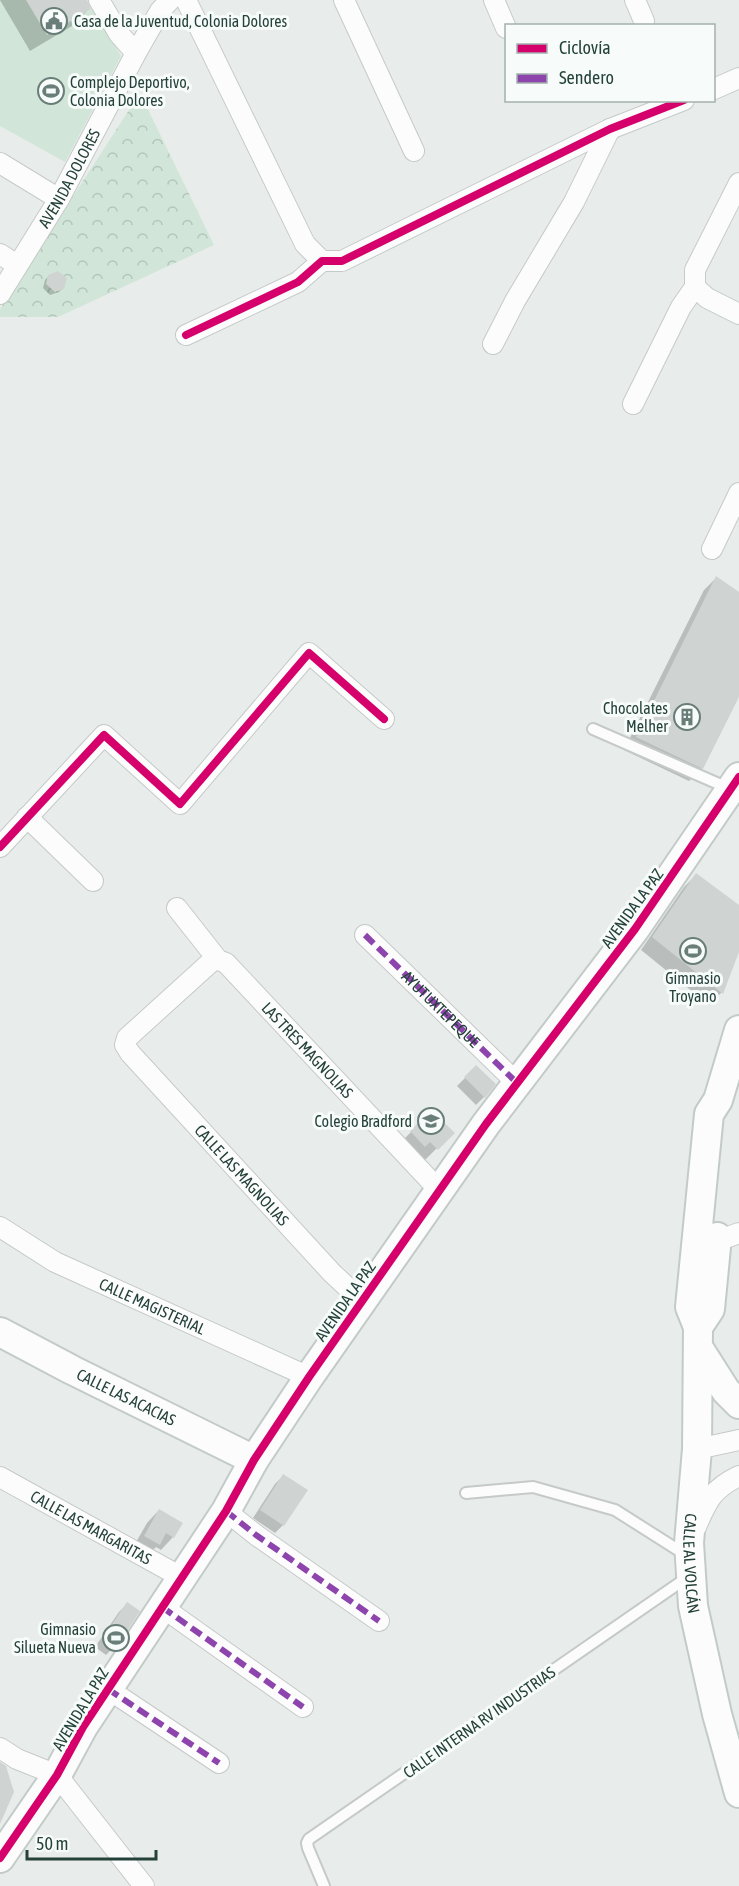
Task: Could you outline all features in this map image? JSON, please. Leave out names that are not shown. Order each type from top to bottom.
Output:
[{"type":"street","points":[[99,0],[119,34],[136,52]]},
{"type":"street","name":"AVENIDA DOLORES","points":[[0,294],[59,200],[136,52],[160,11],[170,0]]},
{"type":"street","points":[[186,0],[305,244],[322,261]]},
{"type":"street","points":[[344,0],[414,151]]},
{"type":"street","points":[[494,0],[505,24]]},
{"type":"street","points":[[635,0],[644,21]]},
{"type":"street","points":[[186,335],[298,282],[322,261],[342,261],[610,129],[679,102]]},
{"type":"street","points":[[493,344],[514,301],[574,202],[610,129]]},
{"type":"street","points":[[0,163],[59,200]]},
{"type":"street","points":[[633,404],[681,307],[695,287],[695,270],[739,183]]},
{"type":"street","points":[[0,254],[17,265]]},
{"type":"street","points":[[695,287],[707,298],[739,314]]},
{"type":"street","points":[[712,549],[739,493]]},
{"type":"street","points":[[0,845],[104,735],[180,804],[309,653],[384,719]]},
{"type":"street","name":"AVENIDA LA PAZ","points":[[0,1858],[57,1775],[83,1727],[226,1511],[254,1460],[309,1377],[486,1124],[634,929],[735,783]]},
{"type":"street","points":[[27,818],[93,881]]},
{"type":"street","name":"LAS TRES MAGNOLIAS","points":[[177,908],[218,960],[226,963],[439,1190]]},
{"type":"street","name":"AYUTUXTEPEQUE","points":[[365,935],[517,1083]]},
{"type":"street","name":"CALLE LAS MAGNOLIAS","points":[[218,960],[212,961],[127,1038],[125,1045],[332,1273],[362,1301]]},
{"type":"street","name":"CALLE AL VOLCÁN","points":[[739,1030],[718,1100],[709,1114],[690,1306],[698,1337],[697,1449],[690,1558],[693,1606],[717,1714],[739,1793]]},
{"type":"street","name":"CALLE AL VOLCÁN","points":[[698,1337],[710,1310],[728,1237],[725,1117],[718,1100]]},
{"type":"street","name":"CALLE MAGISTERIAL","points":[[0,1227],[55,1262],[309,1377]]},
{"type":"street","name":"CALLE LAS ACACIAS","points":[[0,1332],[254,1460]]},
{"type":"street","points":[[698,1337],[726,1392],[739,1404]]},
{"type":"street","points":[[697,1449],[739,1440]]},
{"type":"street","points":[[690,1558],[706,1504],[724,1483],[739,1476]]},
{"type":"street","name":"CALLE LAS MARGARITAS","points":[[0,1477],[181,1577]]},
{"type":"street","points":[[226,1511],[256,1535],[379,1621]]},
{"type":"street","points":[[162,1607],[303,1707]]},
{"type":"street","points":[[108,1689],[219,1763]]},
{"type":"street","points":[[0,1748],[16,1759],[57,1775],[144,1886]]},
{"type":"lane","points":[[594,729],[735,783]]},
{"type":"lane","points":[[466,1493],[532,1487],[615,1510],[690,1558]]},
{"type":"lane","name":"CALLE INTERNA RV INDUSTRIAS","points":[[324,1886],[308,1848],[309,1839],[690,1558]]},
{"type":"green space","name":"Complejo Deportivo, Colonia Dolores","points":[[0,0],[26,0],[47,35],[93,8],[121,56],[65,162],[0,126]]},
{"type":"green space","points":[[140,93],[214,245],[58,317],[0,317],[0,309]]},
{"type":"building","name":"Casa de la Juventud, Colonia Dolores","points":[[26,0],[87,0],[91,9],[47,35]]},
{"type":"building","points":[[58,271],[67,278],[64,289],[55,292],[46,284],[48,275]]},
{"type":"building","name":"Chocolates Melher","points":[[716,576],[739,592],[739,697],[703,769],[636,737]]},
{"type":"building","points":[[696,873],[739,905],[739,952],[723,994],[652,937]]},
{"type":"building","points":[[476,1065],[496,1084],[485,1098],[464,1077]]},
{"type":"building","name":"Colegio Bradford","points":[[431,1110],[455,1133],[438,1150],[430,1142],[425,1147],[410,1131]]},
{"type":"building","points":[[283,1474],[308,1490],[284,1526],[260,1510]]},
{"type":"building","points":[[159,1509],[183,1523],[174,1538],[166,1533],[160,1545],[144,1536]]},
{"type":"building","points":[[127,1602],[140,1611],[116,1648],[102,1639]]},
{"type":"building","points":[[0,1762],[6,1766],[14,1792],[0,1824]]},
{"type":"marked path","points":[[365,935],[517,1083]]},
{"type":"marked path","points":[[226,1511],[256,1535],[379,1621]]},
{"type":"marked path","points":[[162,1607],[303,1707]]},
{"type":"marked path","points":[[108,1689],[219,1763]]},
{"type":"cycle path","points":[[186,335],[298,282],[322,261],[342,261],[610,129],[679,102]]},
{"type":"cycle path","points":[[0,847],[104,735],[180,804],[309,653],[384,719]]},
{"type":"cycle path","points":[[0,1858],[57,1775],[83,1727],[226,1511],[254,1460],[309,1377],[486,1124],[635,929],[739,777]]},
{"type":"place","name":"Casa de la Juventud, Colonia Dolores","points":[[54,21]]},
{"type":"place","name":"Complejo Deportivo, Colonia Dolores","points":[[51,91]]},
{"type":"place","name":"Chocolates Melher","points":[[687,717]]},
{"type":"place","name":"Gimnasio Troyano","points":[[693,951]]},
{"type":"place","name":"Colegio Bradford","points":[[431,1121]]},
{"type":"place","name":"Gimnasio Silueta Nueva","points":[[116,1638]]}]
